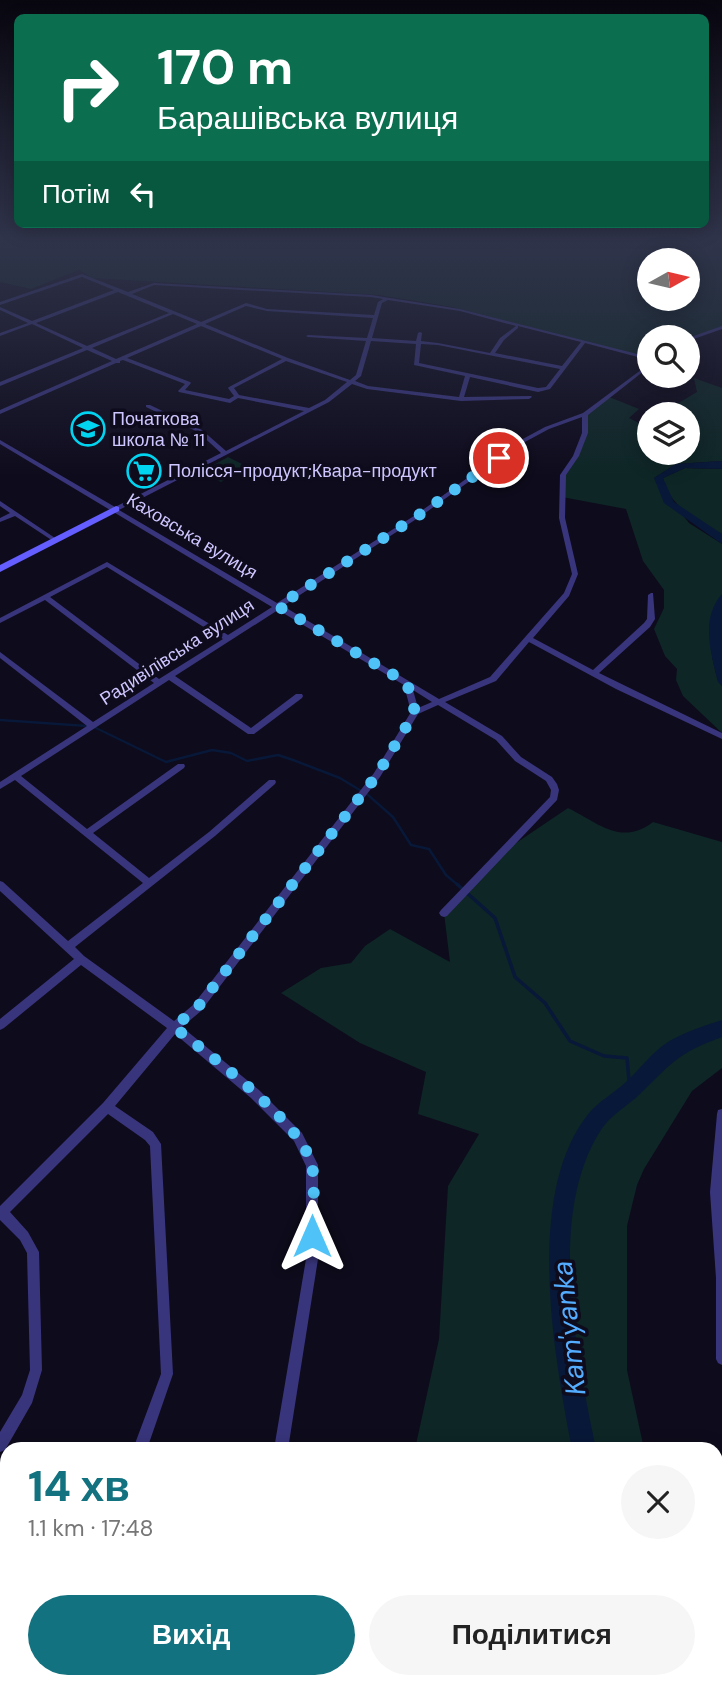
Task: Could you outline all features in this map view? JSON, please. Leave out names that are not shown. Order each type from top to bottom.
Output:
[{"type":"street","points":[[23,319],[118,362]]},
{"type":"street","points":[[0,335],[41,319]]},
{"type":"street","points":[[0,384],[157,319]]},
{"type":"street","points":[[187,319],[351,383],[405,394],[461,399],[529,397]]},
{"type":"street","points":[[0,412],[212,319]]},
{"type":"street","points":[[0,569],[310,410],[351,383],[358,376],[376,319]]},
{"type":"street","points":[[489,319],[637,355]]},
{"type":"street","points":[[492,354],[502,339],[516,327]]},
{"type":"street","points":[[700,335],[719,328],[722,333]]},
{"type":"street","points":[[420,333],[416,363],[544,390],[583,343]]},
{"type":"street","points":[[308,337],[419,342],[562,368]]},
{"type":"street","points":[[125,359],[188,383],[181,391],[230,401],[237,396]]},
{"type":"street","points":[[286,359],[231,387],[237,396],[310,410]]},
{"type":"street","points":[[461,399],[468,375]]},
{"type":"street","name":"Радивілівська вулиця","points":[[0,786],[419,515],[521,442],[547,428],[585,414],[637,376]]},
{"type":"street","points":[[148,406],[200,431],[224,452]]},
{"type":"street","points":[[2,1442],[27,1398],[36,1370],[33,1252],[24,1236],[1,1213],[107,1107],[174,1027],[197,1008],[377,775],[415,712],[494,679],[567,594],[575,574],[562,518],[563,475],[576,456],[585,426],[585,414]]},
{"type":"street","points":[[574,420],[585,426]]},
{"type":"street","name":"Каховська вулиця","points":[[0,442],[499,738],[519,759],[553,782],[556,790],[554,798],[444,914]]},
{"type":"street","points":[[0,503],[55,540]]},
{"type":"street","points":[[0,520],[15,513]]},
{"type":"street","points":[[0,621],[107,564],[227,638]]},
{"type":"street","points":[[594,673],[647,625],[651,619],[651,595]]},
{"type":"street","points":[[45,597],[159,683]]},
{"type":"street","points":[[530,639],[722,736]]},
{"type":"street","points":[[0,654],[93,726]]},
{"type":"street","points":[[169,676],[251,732],[299,696]]},
{"type":"street","points":[[407,683],[415,712]]},
{"type":"street","points":[[87,833],[181,766]]},
{"type":"street","points":[[15,776],[149,883]]},
{"type":"street","points":[[68,947],[212,834],[272,782]]},
{"type":"street","points":[[0,885],[81,959],[174,1027],[255,1094],[298,1137],[312,1166],[312,1259],[282,1442]]},
{"type":"street","points":[[0,1025],[81,959]]},
{"type":"street","points":[[107,1107],[149,1136],[155,1144],[167,1374],[143,1442]]},
{"type":"street","points":[[722,1114],[716,1192],[722,1359]]},
{"type":"green space","points":[[497,319],[722,319],[722,327],[700,335],[700,325],[637,325],[637,355]]},
{"type":"green space","points":[[700,380],[722,388],[722,461],[700,462],[700,402],[680,402],[697,392]]},
{"type":"green space","points":[[609,397],[637,408],[629,418],[637,422],[637,465],[674,465],[654,478],[689,523],[722,544],[722,595],[714,618],[711,647],[718,681],[722,686],[722,733],[683,696],[676,680],[677,669],[665,656],[654,629],[664,608],[664,590],[643,561],[626,509],[562,497],[566,474],[581,437],[585,414]]},
{"type":"green space","points":[[228,457],[248,467],[221,482],[201,472]]},
{"type":"green space","points":[[685,468],[722,469],[722,534],[686,512],[671,497],[663,478]]},
{"type":"green space","points":[[568,808],[610,830],[631,832],[653,822],[722,842],[722,1068],[692,1091],[644,1169],[637,1185],[627,1226],[627,1370],[642,1442],[417,1442],[439,1339],[448,1186],[479,1134],[418,1114],[426,1072],[360,1043],[281,993],[321,968],[351,963],[365,946],[390,929],[450,962],[444,913],[500,854]]},
{"type":"water","points":[[722,461],[722,469],[685,468],[663,478],[674,502],[722,534],[722,544],[664,503],[654,478],[674,465],[700,465],[700,462]]},
{"type":"water","points":[[722,594],[722,686],[718,682],[713,660],[709,625],[715,604]]},
{"type":"waterway","points":[[0,720],[87,726]]},
{"type":"waterway","points":[[94,727],[166,762],[212,750],[231,753],[247,761],[278,755],[340,778],[368,795],[393,817],[411,845],[429,849],[446,875],[459,886]]},
{"type":"waterway","points":[[457,884],[495,918],[515,977],[545,1003],[570,1041],[604,1056],[627,1058],[630,1092]]},
{"type":"waterway","name":"Kam'yanka","points":[[583,1442],[570,1372],[561,1280],[561,1234],[566,1191],[577,1153],[595,1121],[631,1090],[664,1056],[674,1048],[722,1028]]},
{"type":"place","name":"Початкова школа № 11","points":[[88,429]]},
{"type":"place","name":"Полісся-продукт;Квара-продукт","points":[[144,471]]},
{"type":"route","points":[[312,1236],[312,1166],[298,1137],[255,1094],[174,1027],[197,1008],[377,775],[415,712],[407,683],[278,606],[419,515],[499,458]]}]
